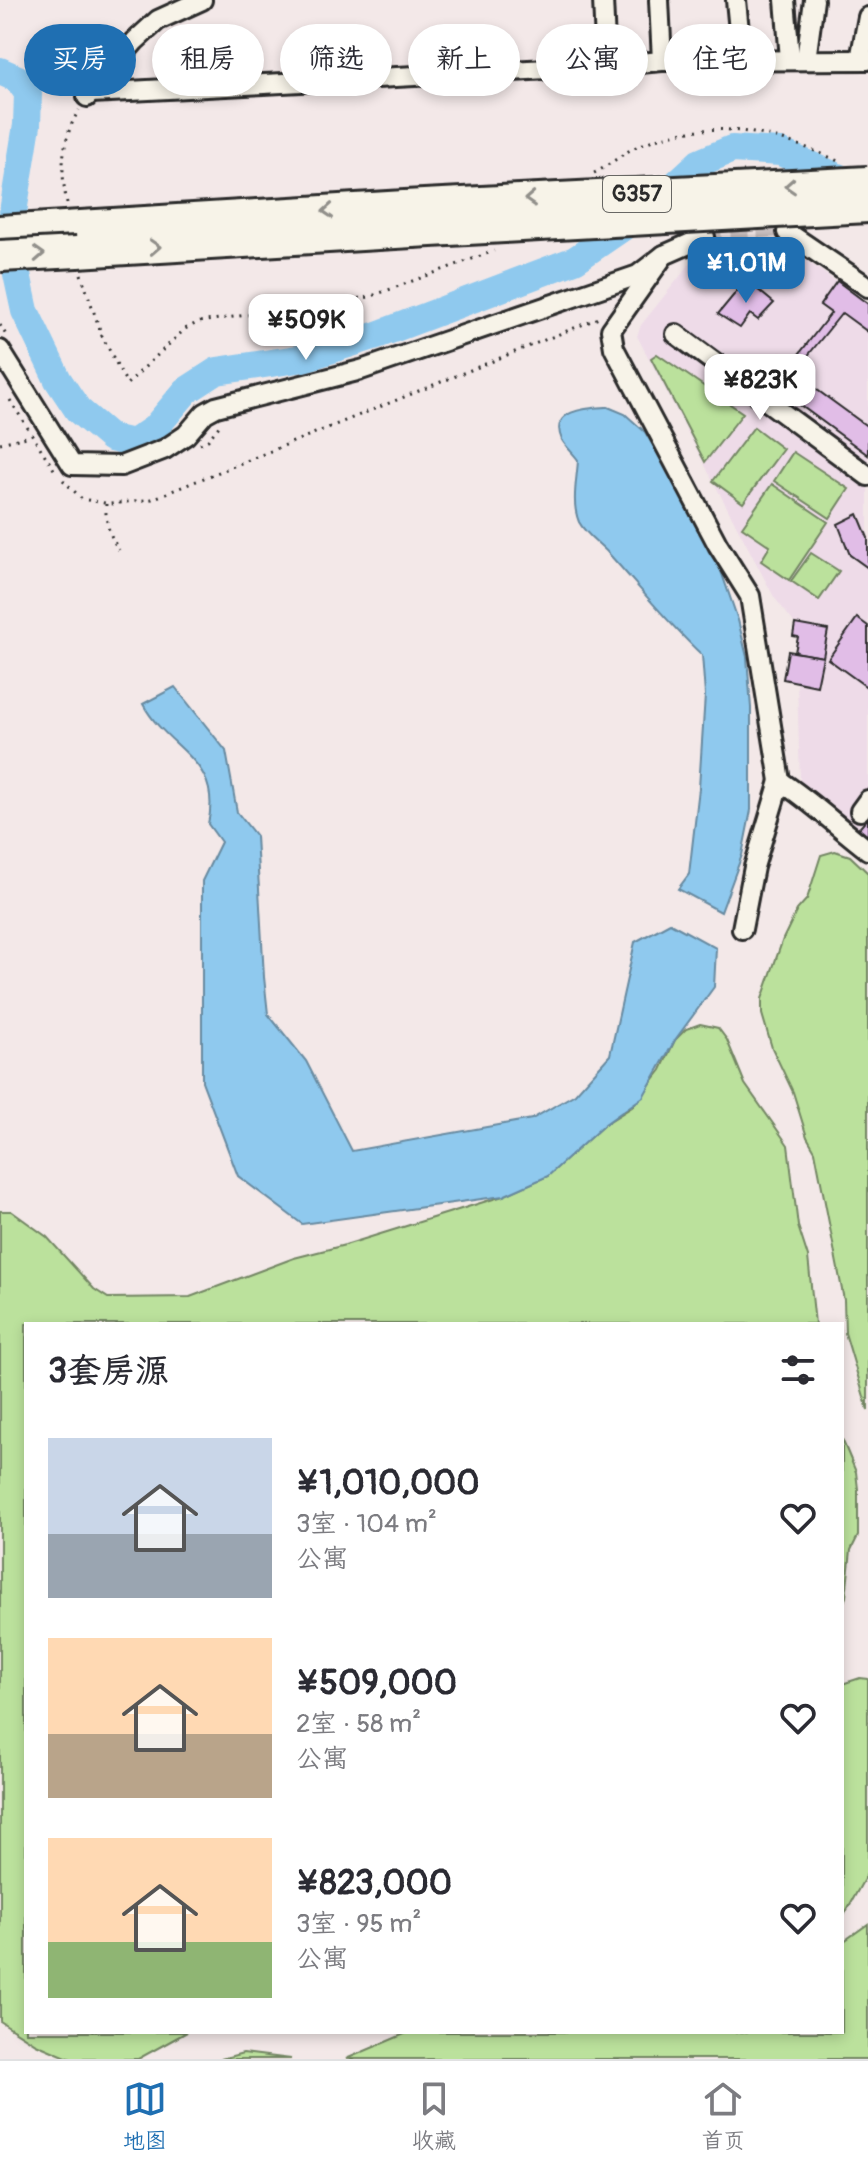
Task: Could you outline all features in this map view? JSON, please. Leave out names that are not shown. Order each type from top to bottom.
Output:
[{"type":"highway","name":"G357","points":[[0,256],[74,239],[409,219],[868,182]]},
{"type":"highway","name":"G357","points":[[409,219],[868,207]]},
{"type":"highway","name":"G357","points":[[0,231],[74,239]]},
{"type":"street","points":[[202,0],[158,20],[135,41],[88,96],[536,70]]},
{"type":"street","points":[[603,0],[604,24]]},
{"type":"street","points":[[648,62],[662,61],[659,0]]},
{"type":"street","points":[[736,0],[738,24]]},
{"type":"street","points":[[785,0],[798,60]]},
{"type":"street","points":[[798,60],[814,0]]},
{"type":"street","points":[[776,61],[864,60],[868,17]]},
{"type":"street","points":[[787,232],[868,287]]},
{"type":"street","points":[[0,350],[72,465],[121,466],[165,449],[186,435],[205,413],[216,407],[361,370],[638,275],[664,255],[705,237]]},
{"type":"street","points":[[664,255],[611,330],[614,348],[718,545],[750,596],[780,781],[754,867],[742,929]]},
{"type":"street","points":[[676,334],[868,476]]},
{"type":"street","points":[[780,781],[817,806],[829,820],[868,850]]},
{"type":"path","points":[[5,389],[49,465],[82,499],[106,504],[152,499],[599,318]]},
{"type":"path","points":[[0,443],[31,436]]},
{"type":"path","points":[[106,504],[105,516],[110,536],[119,550]]},
{"type":"shaded area","points":[[777,240],[868,304],[868,843],[841,821],[838,810],[800,781],[797,682],[818,685],[828,630],[795,624],[774,597],[637,336],[641,325],[697,255],[715,245]]},
{"type":"green space","points":[[657,354],[743,413],[705,462],[651,358]]},
{"type":"green space","points":[[754,427],[783,449],[743,503],[713,481]]},
{"type":"green space","points":[[793,452],[849,489],[830,518],[774,481]]},
{"type":"green space","points":[[772,484],[828,522],[789,580],[761,561],[770,546],[742,527]]},
{"type":"green space","points":[[811,553],[839,571],[819,600],[791,581]]},
{"type":"green space","points":[[835,851],[850,856],[868,873],[868,1410],[845,1333],[844,1300],[815,1151],[807,1137],[793,1092],[772,1048],[762,1014],[762,999],[783,939],[797,910],[807,899],[821,855]]},
{"type":"green space","points":[[700,1024],[718,1028],[727,1040],[745,1084],[788,1145],[798,1226],[808,1257],[815,1322],[24,1322],[24,2034],[183,2034],[138,2059],[71,2059],[36,2044],[0,2021],[0,1211],[11,1211],[47,1237],[94,1289],[108,1298],[190,1297],[294,1258],[503,1196],[548,1176],[605,1124],[632,1107],[661,1070],[675,1040],[686,1029]]},
{"type":"green space","points":[[844,1444],[856,1472],[858,1489],[858,1536],[851,1550],[844,1602]]},
{"type":"green space","points":[[860,1678],[868,1679],[868,1872],[844,1915],[844,1683]]},
{"type":"green space","points":[[868,1924],[868,2059],[346,2059],[404,2034],[844,2034],[844,1941]]},
{"type":"green space","points":[[243,2053],[291,2059],[221,2059]]},
{"type":"water","points":[[608,407],[625,414],[645,432],[690,501],[714,551],[738,620],[747,657],[751,708],[751,810],[742,855],[721,912],[678,889],[689,874],[699,788],[705,695],[702,655],[585,531],[577,515],[578,460],[562,440],[559,430],[561,422],[573,412]]},
{"type":"water","points":[[175,687],[226,751],[237,812],[256,836],[268,1014],[306,1061],[352,1151],[532,1119],[575,1094],[610,1055],[635,942],[670,923],[716,948],[714,987],[675,1040],[643,1097],[605,1124],[548,1176],[503,1196],[302,1224],[238,1176],[202,1081],[202,881],[221,842],[208,824],[211,802],[208,784],[201,770],[143,704]]},
{"type":"building","points":[[837,281],[868,304],[868,332],[842,313],[794,373],[868,427],[868,455],[762,377],[780,354],[792,363],[831,313],[820,305]]},
{"type":"building","points":[[751,284],[774,303],[758,320],[750,314],[740,328],[718,314],[742,285]]},
{"type":"building","points":[[858,514],[868,538],[868,568],[850,555],[838,524]]},
{"type":"building","points":[[857,618],[868,626],[868,688],[828,659]]},
{"type":"building","points":[[795,624],[828,630],[823,657],[795,652],[798,637],[793,636]]},
{"type":"building","points":[[788,651],[823,657],[817,686],[783,679]]},
{"type":"building","points":[[868,818],[868,843],[855,833]]},
{"type":"waterway","points":[[0,71],[18,79],[28,93],[27,125],[9,237],[25,311],[58,380],[78,410],[111,438],[133,443],[154,429],[186,391],[217,371],[304,358],[377,335],[575,260],[648,210],[699,163],[732,149],[780,152],[854,184]]},
{"type":"tunnel","points":[[705,237],[715,231],[778,228],[787,232]]}]
